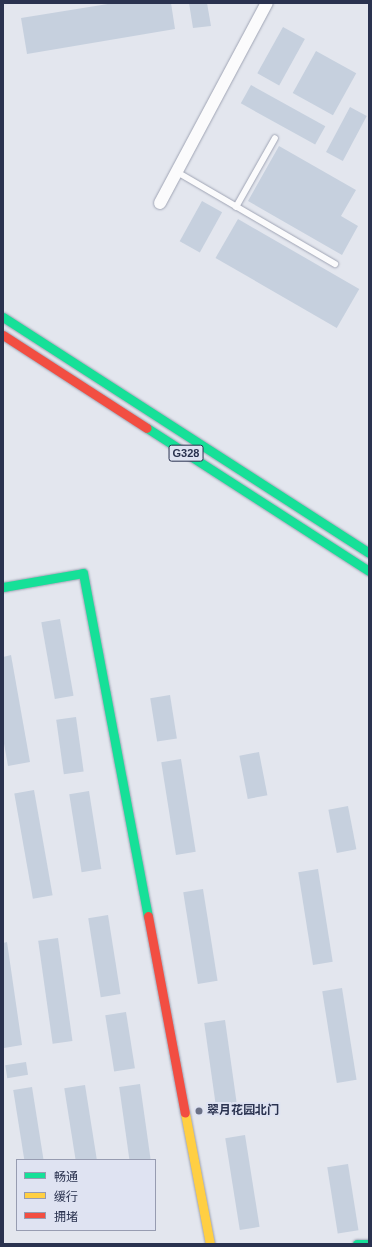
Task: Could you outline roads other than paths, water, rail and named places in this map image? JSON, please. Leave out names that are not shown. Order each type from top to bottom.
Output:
[{"type":"main road","name":"G328","points":[[3,317],[369,553]]},
{"type":"main road","name":"G328","points":[[3,335],[369,571]]},
{"type":"main road","points":[[3,587],[83,573],[210,1244]]},
{"type":"main road","points":[[357,1244],[369,1244]]},
{"type":"street","points":[[160,202],[267,3]]},
{"type":"lane","points":[[236,206],[276,138]]},
{"type":"lane","points":[[177,172],[335,264]]},
{"type":"place","name":"翠月花园北门","points":[[199,1111]]}]
